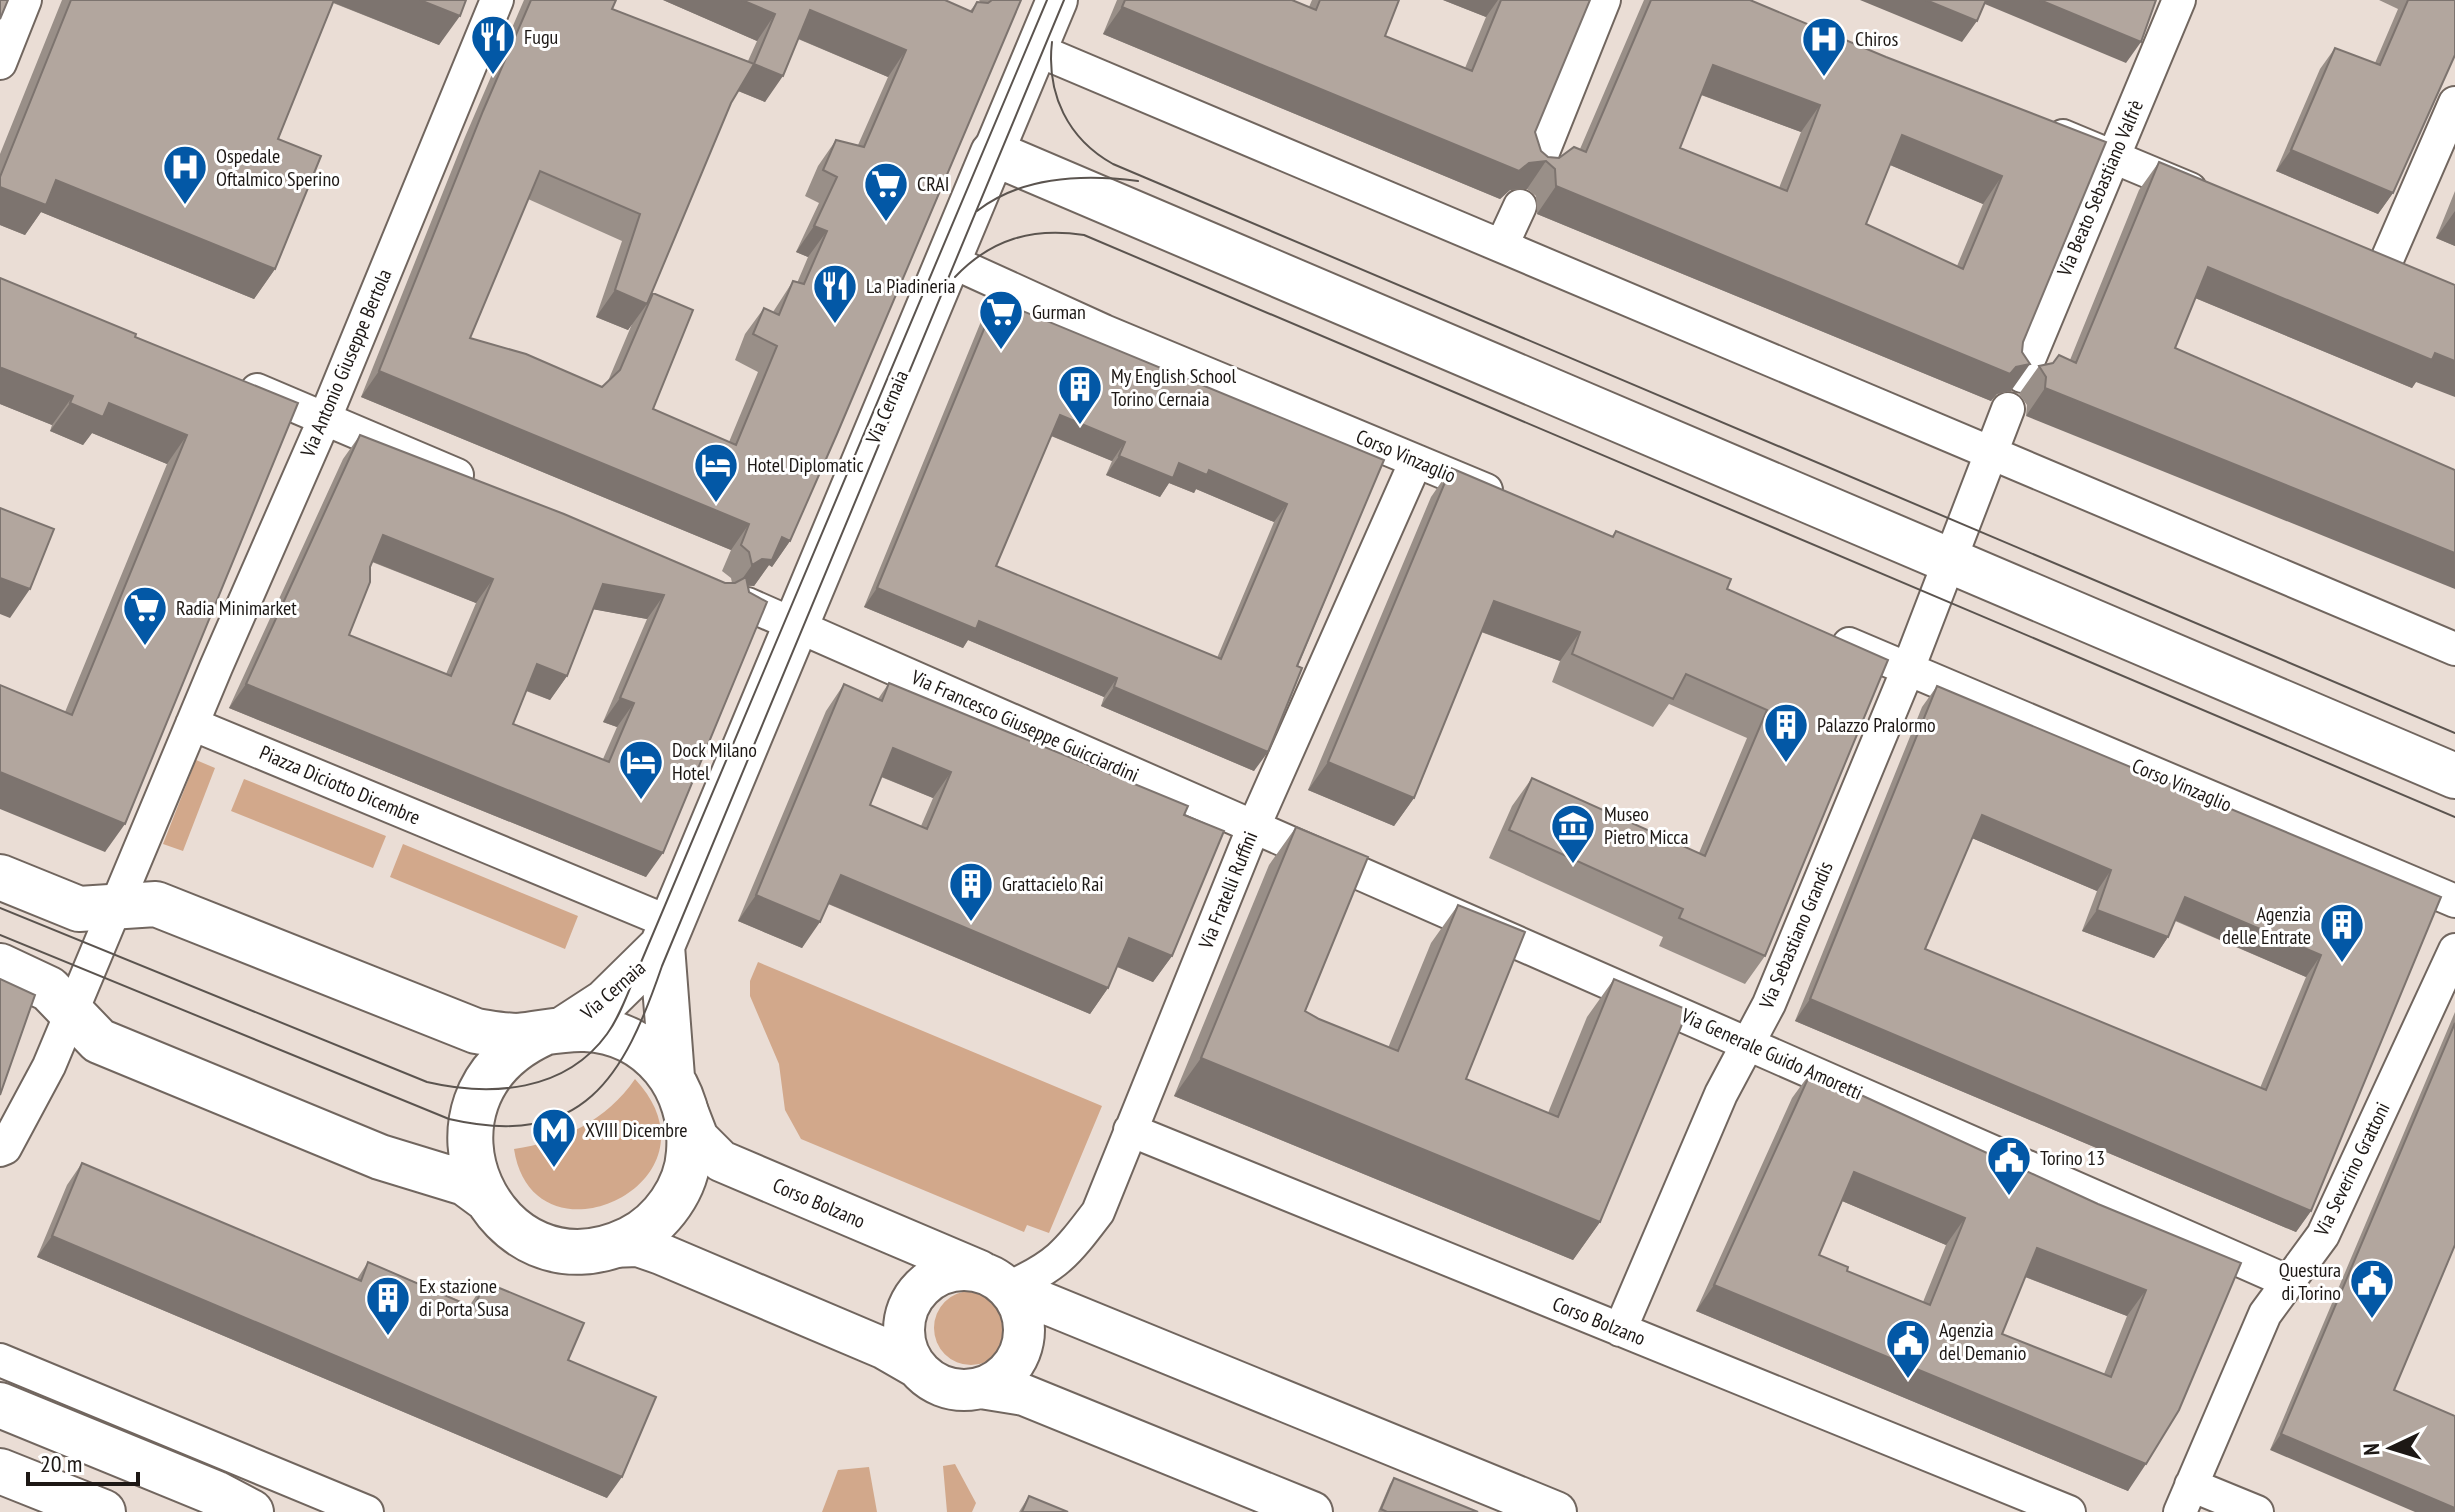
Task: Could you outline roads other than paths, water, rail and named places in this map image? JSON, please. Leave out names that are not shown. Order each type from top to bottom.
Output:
[{"type":"main road","name":"Via Cernaia","points":[[553,1032],[605,1002],[666,935],[993,153]]},
{"type":"main road","points":[[993,153],[2455,776]]},
{"type":"main road","points":[[0,877],[79,909],[156,904],[476,1031],[513,1036],[609,1032],[634,1042],[650,1053],[678,1088],[690,1131],[683,1181],[663,1214],[646,1229],[610,1247],[575,1251],[544,1245],[516,1231],[484,1197],[465,1183],[380,1157],[99,1041],[49,989],[0,966]]},
{"type":"main road","name":"Via Cernaia","points":[[666,935],[678,1088]]},
{"type":"main road","points":[[484,1197],[473,1171],[469,1145],[472,1109],[495,1068],[511,1051],[553,1032]]},
{"type":"main road","points":[[0,1405],[215,1493],[251,1512]]},
{"type":"main road","points":[[0,1471],[103,1512]]},
{"type":"street","points":[[0,63],[25,0]]},
{"type":"street","name":"Via Antonio Giuseppe Bertola","points":[[192,724],[325,418],[497,0]]},
{"type":"street","name":"Via Cernaia","points":[[993,153],[1057,0]]},
{"type":"street","points":[[1537,167],[1604,0]]},
{"type":"street","name":"Via Beato Sebastiano Valfrè","points":[[2022,376],[2179,0]]},
{"type":"street","points":[[1035,49],[2455,649]]},
{"type":"street","points":[[2383,271],[2455,103]]},
{"type":"street","points":[[2041,127],[2213,199]]},
{"type":"street","points":[[1502,245],[1520,206]]},
{"type":"street","name":"Corso Vinzaglio","points":[[948,260],[1104,331],[1518,504]]},
{"type":"street","points":[[222,377],[486,487]]},
{"type":"street","points":[[1908,669],[2008,409]]},
{"type":"street","name":"Via Fratelli Ruffini","points":[[996,1280],[1044,1272],[1063,1259],[1098,1212],[1254,826],[1416,461]]},
{"type":"street","name":"Via Francesco Giuseppe Guicciardini","points":[[747,604],[1254,826]]},
{"type":"street","name":"Corso Vinzaglio","points":[[1822,632],[2455,901]]},
{"type":"street","name":"Via Sebastiano Grandis","points":[[1620,1330],[1721,1094],[1769,1004],[1908,669]]},
{"type":"street","points":[[2,1149],[49,1066],[192,724]]},
{"type":"street","name":"Piazza Diciotto Dicembre","points":[[192,724],[666,935]]},
{"type":"street","name":"Via Generale Guido Amoretti","points":[[1254,826],[2289,1282]]},
{"type":"street","name":"Via Severino Grattoni","points":[[2186,1499],[2265,1314],[2323,1235],[2455,950]]},
{"type":"street","name":"Corso Bolzano","points":[[678,1088],[698,1138],[721,1161],[996,1280],[1556,1512]]},
{"type":"street","name":"Corso Bolzano","points":[[1130,1130],[2069,1512]]},
{"type":"street","points":[[610,1247],[638,1246],[661,1254],[883,1348],[941,1386],[1024,1395],[1312,1512]]},
{"type":"street","points":[[916,1367],[906,1346],[904,1326],[907,1311],[918,1291],[947,1272],[963,1269],[996,1280],[1024,1320],[1023,1345],[1012,1368],[981,1388]]},
{"type":"street","points":[[0,1360],[367,1512]]},
{"type":"street","points":[[2186,1499],[2257,1512]]},
{"type":"tram line","points":[[0,908],[427,1082],[476,1089],[525,1085],[548,1079],[590,1053],[612,1027],[624,1002],[1047,0]]},
{"type":"tram line","points":[[0,935],[449,1119],[495,1126],[534,1124],[566,1113],[592,1096],[614,1071],[632,1041],[1064,0]]},
{"type":"tram line","points":[[1052,42],[1053,79],[1063,113],[1084,142],[1113,164],[2455,733]]},
{"type":"tram line","points":[[977,211],[1014,191],[1054,180],[1096,178],[1138,181]]},
{"type":"tram line","points":[[955,277],[983,253],[1014,239],[1047,233],[1084,235],[2455,817]]},
{"type":"place","name":"Fugu","points":[[493,76]]},
{"type":"place","name":"Chiros","points":[[1824,78]]},
{"type":"place","name":"Ospedale Oftalmico Sperino","points":[[185,206]]},
{"type":"place","name":"CRAI","points":[[886,223]]},
{"type":"place","name":"La Piadineria","points":[[835,325]]},
{"type":"place","name":"Gurman","points":[[1001,351]]},
{"type":"place","name":"My English School Torino Cernaia","points":[[1080,426]]},
{"type":"place","name":"Hotel Diplomatic","points":[[716,504]]},
{"type":"place","name":"Radia Minimarket","points":[[145,647]]},
{"type":"place","name":"Palazzo Pralormo","points":[[1786,764]]},
{"type":"place","name":"Dock Milano Hotel","points":[[641,801]]},
{"type":"place","name":"Museo Pietro Micca","points":[[1573,865]]},
{"type":"place","name":"Grattacielo Rai","points":[[971,923]]},
{"type":"place","name":"Agenzia delle Entrate","points":[[2342,964]]},
{"type":"place","name":"XVIII Dicembre","points":[[554,1169]]},
{"type":"place","name":"Torino 13","points":[[2009,1197]]},
{"type":"place","name":"Questura di Torino","points":[[2372,1320]]},
{"type":"place","name":"Ex stazione di Porta Susa","points":[[388,1337]]},
{"type":"place","name":"Agenzia del Demanio","points":[[1908,1380]]}]
